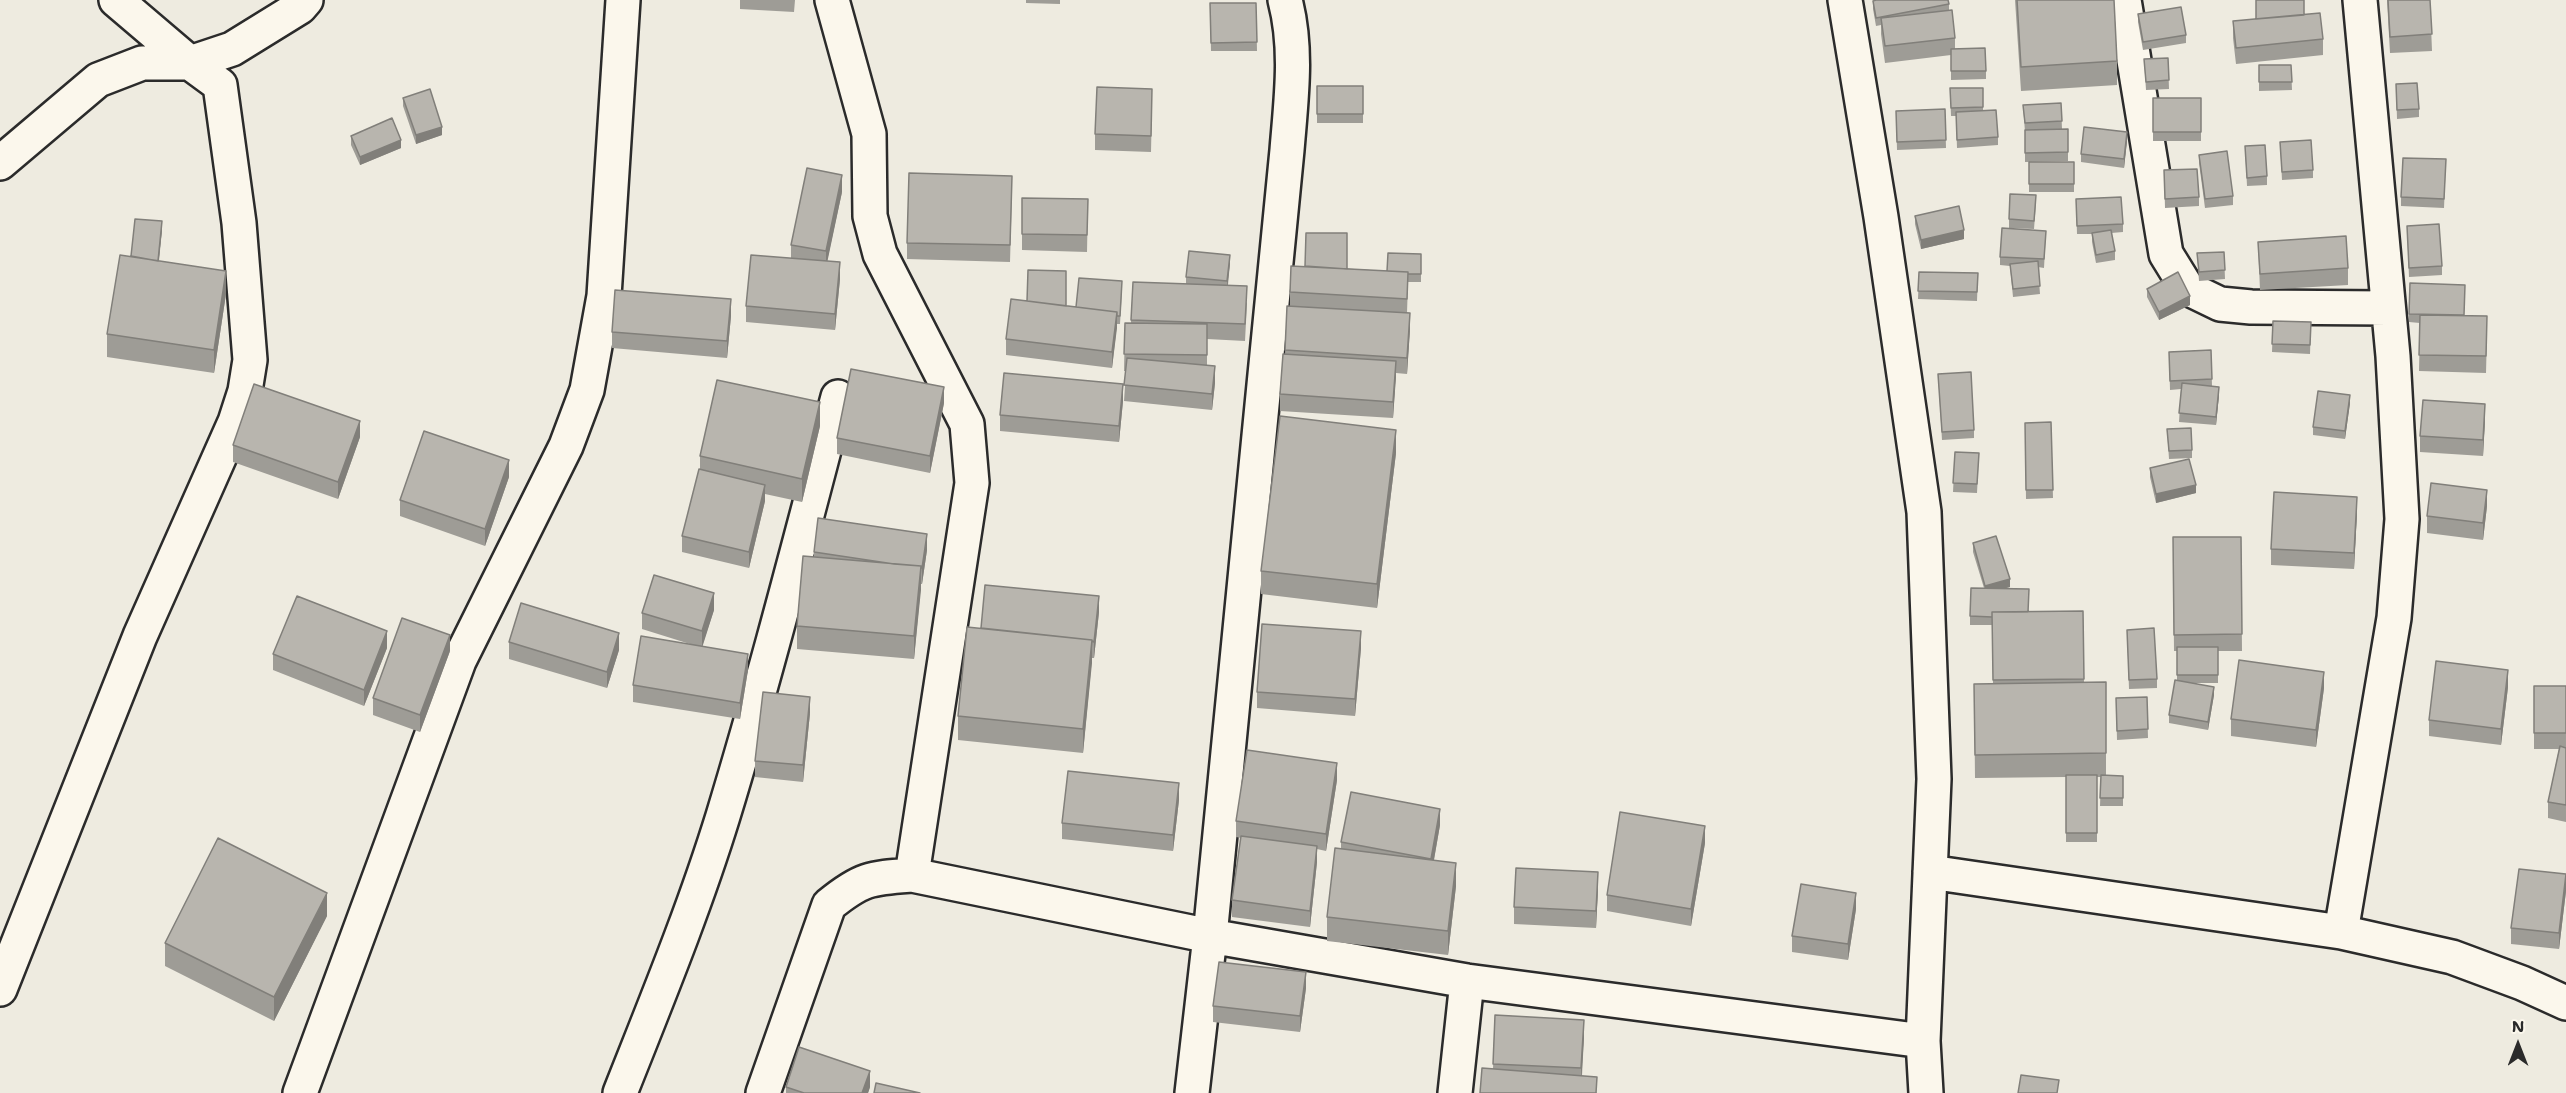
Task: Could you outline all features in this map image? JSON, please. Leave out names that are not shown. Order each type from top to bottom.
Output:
[{"type":"street","points":[[0,989],[140,636],[235,422],[245,391],[250,360],[239,223],[220,85],[190,63],[116,0]]},
{"type":"street","points":[[0,163],[98,80],[142,63],[190,63],[232,49],[300,7],[306,0]]},
{"type":"street","points":[[300,1093],[459,661],[566,446],[587,390],[604,296],[623,0]]},
{"type":"street","points":[[832,0],[869,134],[870,216],[880,254],[967,424],[972,483],[912,875]]},
{"type":"street","points":[[1192,1093],[1210,936],[1287,150],[1293,67],[1291,20],[1285,0]]},
{"type":"street","points":[[1845,0],[1881,218],[1924,512],[1934,779],[1923,1041],[1926,1093]]},
{"type":"street","points":[[2124,0],[2166,254],[2187,288],[2220,304],[2251,307],[2388,308]]},
{"type":"street","points":[[2341,932],[2394,618],[2402,519],[2388,308],[2360,0]]},
{"type":"street","points":[[620,1093],[671,962],[722,819],[765,670],[838,397]]},
{"type":"street","points":[[1930,872],[2341,932],[2452,957],[2522,983],[2566,1003]]},
{"type":"street","points":[[764,1093],[829,905],[846,891],[870,879],[912,875],[1210,936],[1467,981],[1923,1041]]},
{"type":"street","points":[[1455,1093],[1467,981]]},
{"type":"building","points":[[1948,0],[1949,4],[1876,18],[1873,1]]},
{"type":"building","points":[[2017,0],[2114,0],[2117,61],[2021,67]]},
{"type":"building","points":[[2256,0],[2304,0],[2304,15],[2256,19]]},
{"type":"building","points":[[2388,0],[2430,0],[2432,34],[2390,37]]},
{"type":"building","points":[[1210,3],[1256,3],[1257,42],[1211,43]]},
{"type":"building","points":[[2181,7],[2186,35],[2143,42],[2138,14]]},
{"type":"building","points":[[1952,10],[1955,38],[1885,46],[1881,18]]},
{"type":"building","points":[[2320,13],[2323,39],[2236,48],[2233,21]]},
{"type":"building","points":[[1985,48],[1986,71],[1951,71],[1951,49]]},
{"type":"building","points":[[2168,58],[2169,80],[2146,82],[2144,59]]},
{"type":"building","points":[[2259,65],[2291,65],[2292,82],[2259,82]]},
{"type":"building","points":[[2417,83],[2419,109],[2397,110],[2396,84]]},
{"type":"building","points":[[1317,86],[1363,86],[1363,114],[1317,114]]},
{"type":"building","points":[[1097,87],[1152,89],[1151,136],[1095,134]]},
{"type":"building","points":[[1950,88],[1983,88],[1983,107],[1951,108]]},
{"type":"building","points":[[430,89],[442,127],[416,135],[403,98]]},
{"type":"building","points":[[2153,98],[2201,98],[2201,132],[2153,132]]},
{"type":"building","points":[[2061,103],[2062,121],[2025,123],[2023,105]]},
{"type":"building","points":[[1945,109],[1946,140],[1897,142],[1896,111]]},
{"type":"building","points":[[1996,110],[1998,137],[1957,140],[1956,112]]},
{"type":"building","points":[[392,118],[401,140],[360,157],[351,136]]},
{"type":"building","points":[[2084,127],[2127,132],[2124,159],[2081,154]]},
{"type":"building","points":[[2068,129],[2068,152],[2025,153],[2025,130]]},
{"type":"building","points":[[2311,140],[2313,170],[2282,172],[2280,142]]},
{"type":"building","points":[[2265,145],[2267,176],[2247,178],[2245,146]]},
{"type":"building","points":[[2227,151],[2233,196],[2205,199],[2199,155]]},
{"type":"building","points":[[2403,158],[2446,159],[2444,199],[2401,197]]},
{"type":"building","points":[[2029,162],[2074,162],[2074,184],[2029,184]]},
{"type":"building","points":[[807,168],[842,175],[826,251],[791,245]]},
{"type":"building","points":[[2197,169],[2199,197],[2165,199],[2164,170]]},
{"type":"building","points":[[909,173],[1012,176],[1010,245],[907,243]]},
{"type":"building","points":[[2010,194],[2036,195],[2034,221],[2009,219]]},
{"type":"building","points":[[2121,197],[2123,224],[2077,226],[2076,199]]},
{"type":"building","points":[[1022,198],[1088,199],[1087,235],[1022,234]]},
{"type":"building","points":[[1959,206],[1964,230],[1921,240],[1915,216]]},
{"type":"building","points":[[135,219],[162,221],[158,261],[131,256]]},
{"type":"building","points":[[2439,224],[2442,266],[2409,268],[2407,226]]},
{"type":"building","points":[[2002,228],[2046,231],[2044,259],[2000,257]]},
{"type":"building","points":[[2111,230],[2115,251],[2096,255],[2092,233]]},
{"type":"building","points":[[1306,233],[1347,233],[1347,269],[1305,266]]},
{"type":"building","points":[[2346,236],[2348,268],[2260,274],[2258,242]]},
{"type":"building","points":[[1189,251],[1230,255],[1227,281],[1186,277]]},
{"type":"building","points":[[2224,252],[2225,270],[2199,272],[2197,253]]},
{"type":"building","points":[[1388,253],[1421,254],[1421,274],[1387,271]]},
{"type":"building","points":[[120,255],[226,271],[214,350],[107,334]]},
{"type":"building","points":[[751,255],[840,262],[835,314],[746,306]]},
{"type":"building","points":[[2038,261],[2040,286],[2013,289],[2010,264]]},
{"type":"building","points":[[1291,266],[1408,272],[1407,299],[1290,292]]},
{"type":"building","points":[[1028,270],[1066,271],[1066,306],[1027,301]]},
{"type":"building","points":[[1919,272],[1978,273],[1977,292],[1918,291]]},
{"type":"building","points":[[2178,272],[2190,296],[2159,312],[2147,289]]},
{"type":"building","points":[[1079,278],[1122,281],[1120,316],[1117,316],[1117,312],[1076,307]]},
{"type":"building","points":[[1133,282],[1247,286],[1245,324],[1131,320]]},
{"type":"building","points":[[2410,283],[2465,285],[2464,315],[2409,314]]},
{"type":"building","points":[[615,290],[731,299],[727,341],[612,332]]},
{"type":"building","points":[[1011,299],[1117,312],[1112,352],[1006,339]]},
{"type":"building","points":[[1287,306],[1410,313],[1407,358],[1285,350]]},
{"type":"building","points":[[2420,315],[2487,316],[2486,356],[2419,355]]},
{"type":"building","points":[[2273,321],[2311,322],[2310,345],[2272,344]]},
{"type":"building","points":[[1125,323],[1207,324],[1207,355],[1124,354]]},
{"type":"building","points":[[2211,350],[2212,379],[2170,381],[2169,352]]},
{"type":"building","points":[[1283,354],[1396,361],[1393,402],[1280,394]]},
{"type":"building","points":[[1127,358],[1215,366],[1212,394],[1124,385]]},
{"type":"building","points":[[851,369],[944,387],[930,456],[837,438]]},
{"type":"building","points":[[1971,372],[1974,430],[1942,432],[1938,374]]},
{"type":"building","points":[[1004,373],[1123,384],[1119,426],[1000,415]]},
{"type":"building","points":[[717,380],[820,402],[802,479],[700,456]]},
{"type":"building","points":[[2182,383],[2219,387],[2216,417],[2179,413]]},
{"type":"building","points":[[254,384],[360,421],[338,482],[233,445]]},
{"type":"building","points":[[2318,391],[2350,395],[2345,431],[2313,427]]},
{"type":"building","points":[[2423,400],[2485,404],[2483,440],[2420,436]]},
{"type":"building","points":[[1280,416],[1396,430],[1377,584],[1261,571]]},
{"type":"building","points":[[2051,422],[2053,490],[2026,490],[2025,423]]},
{"type":"building","points":[[2191,428],[2192,450],[2169,451],[2167,429]]},
{"type":"building","points":[[424,431],[509,460],[485,529],[400,500]]},
{"type":"building","points":[[1955,452],[1979,453],[1977,484],[1953,483]]},
{"type":"building","points":[[2189,459],[2196,485],[2156,494],[2150,468]]},
{"type":"building","points":[[699,469],[765,485],[749,552],[682,536]]},
{"type":"building","points":[[2431,483],[2487,490],[2483,523],[2427,516]]},
{"type":"building","points":[[2274,492],[2357,497],[2354,553],[2271,549]]},
{"type":"building","points":[[818,518],[927,534],[922,568],[921,566],[814,552]]},
{"type":"building","points":[[1996,536],[2010,579],[1985,586],[1973,543]]},
{"type":"building","points":[[2173,537],[2241,537],[2242,634],[2174,635]]},
{"type":"building","points":[[803,556],[921,566],[914,636],[797,626]]},
{"type":"building","points":[[654,575],[714,593],[702,631],[642,613]]},
{"type":"building","points":[[985,585],[1099,596],[1094,642],[981,628]]},
{"type":"building","points":[[1971,588],[2029,589],[2028,612],[1992,612],[1992,617],[1970,616]]},
{"type":"building","points":[[297,596],[387,631],[364,690],[273,654]]},
{"type":"building","points":[[521,603],[619,633],[607,672],[509,642]]},
{"type":"building","points":[[2083,611],[2084,679],[1993,680],[1992,612]]},
{"type":"building","points":[[402,618],[450,635],[420,715],[373,698]]},
{"type":"building","points":[[1262,624],[1361,631],[1355,699],[1257,692]]},
{"type":"building","points":[[967,627],[1092,640],[1083,729],[958,716]]},
{"type":"building","points":[[2154,628],[2157,679],[2129,680],[2127,630]]},
{"type":"building","points":[[641,636],[748,654],[740,703],[633,685]]},
{"type":"building","points":[[2177,647],[2218,647],[2218,675],[2177,675]]},
{"type":"building","points":[[2239,660],[2324,672],[2316,730],[2231,719]]},
{"type":"building","points":[[2436,661],[2508,670],[2501,729],[2429,720]]},
{"type":"building","points":[[2175,680],[2214,687],[2208,722],[2169,715]]},
{"type":"building","points":[[2106,682],[2106,753],[1975,755],[1974,684]]},
{"type":"building","points":[[2534,686],[2566,686],[2566,733],[2534,733]]},
{"type":"building","points":[[763,692],[810,697],[803,765],[755,761]]},
{"type":"building","points":[[2147,697],[2148,729],[2117,731],[2116,698]]},
{"type":"building","points":[[2560,746],[2566,748],[2566,805],[2548,802]]},
{"type":"building","points":[[1247,750],[1337,763],[1326,834],[1236,821]]},
{"type":"building","points":[[1068,771],[1179,783],[1173,835],[1062,823]]},
{"type":"building","points":[[2066,775],[2097,775],[2097,833],[2066,833]]},
{"type":"building","points":[[2101,775],[2123,776],[2123,798],[2100,798]]},
{"type":"building","points":[[1351,792],[1440,809],[1431,859],[1341,842]]},
{"type":"building","points":[[1620,812],[1705,826],[1691,909],[1607,895]]},
{"type":"building","points":[[1241,836],[1317,846],[1310,911],[1232,900]]},
{"type":"building","points":[[218,838],[327,893],[274,997],[165,943]]},
{"type":"building","points":[[1335,848],[1456,863],[1448,931],[1327,917]]},
{"type":"building","points":[[1516,868],[1598,872],[1596,911],[1514,907]]},
{"type":"building","points":[[2519,869],[2566,874],[2559,933],[2511,928]]},
{"type":"building","points":[[1801,884],[1856,893],[1848,944],[1792,936]]},
{"type":"building","points":[[1219,962],[1306,972],[1300,1016],[1213,1006]]},
{"type":"building","points":[[1495,1015],[1584,1020],[1581,1068],[1493,1064]]},
{"type":"building","points":[[799,1047],[870,1071],[862,1093],[804,1093],[786,1087]]},
{"type":"building","points":[[1482,1068],[1597,1077],[1596,1093],[1480,1093]]},
{"type":"building","points":[[2021,1075],[2059,1080],[2057,1093],[2018,1093]]},
{"type":"building","points":[[876,1083],[920,1093],[874,1093]]}]
